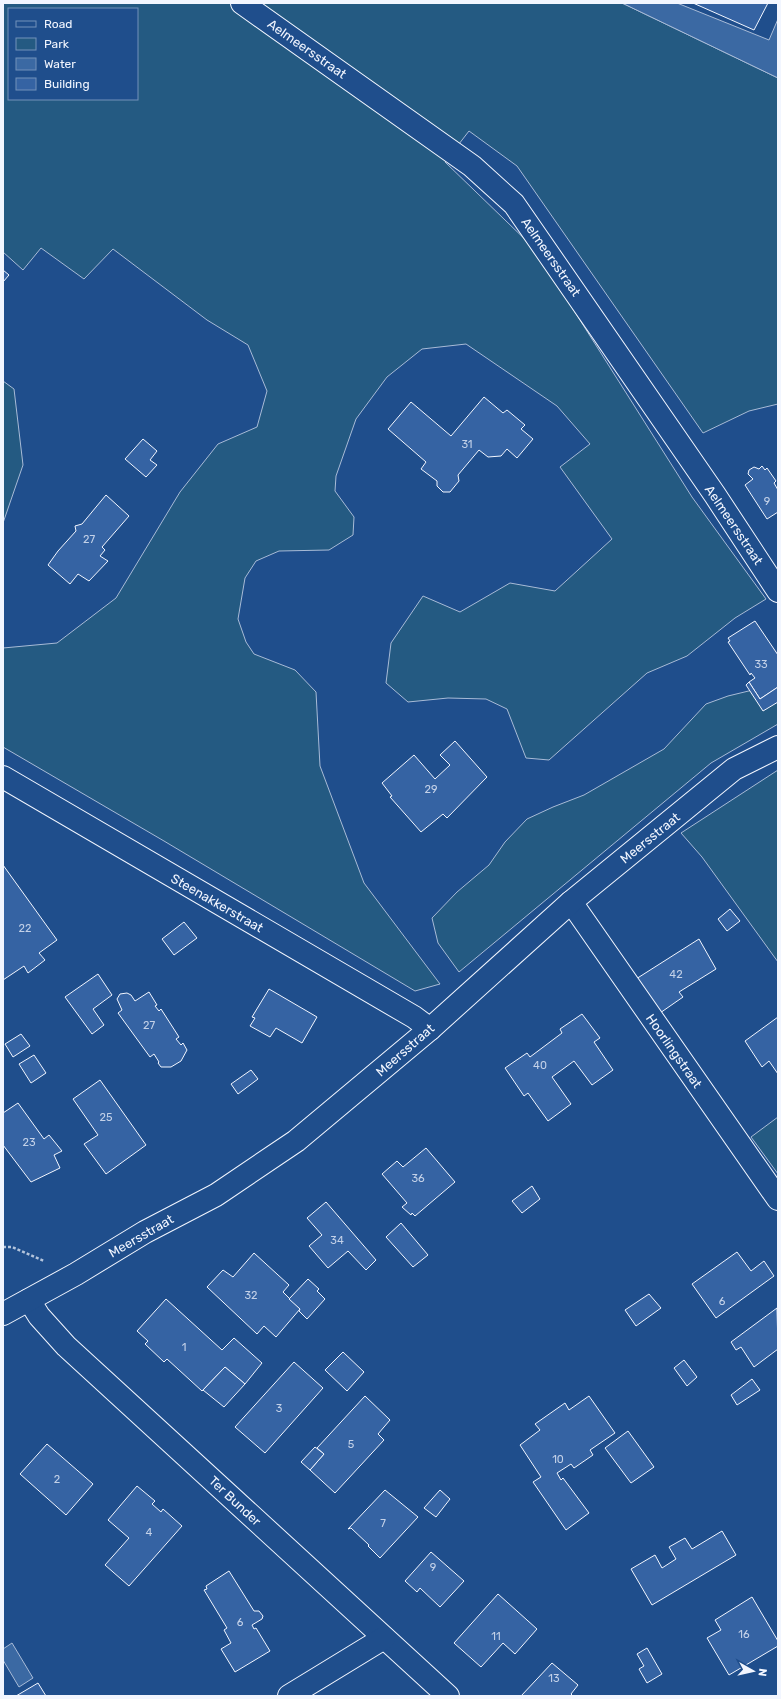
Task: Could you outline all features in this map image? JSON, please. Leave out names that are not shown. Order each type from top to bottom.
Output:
[{"type":"street","name":"Aelmeersstraat","points":[[242,3],[472,166],[514,204],[715,495],[778,591]]},
{"type":"street","name":"Meersstraat","points":[[3,1314],[76,1274],[145,1232],[216,1195],[296,1141],[430,1029],[571,902],[734,770],[778,747]]},
{"type":"street","name":"Steenakkerstraat","points":[[3,777],[414,1017],[430,1029]]},
{"type":"street","name":"Hoorlingstraat","points":[[571,902],[778,1199]]},
{"type":"street","name":"Ter Bunder","points":[[29,1300],[39,1316],[66,1346],[448,1696]]},
{"type":"street","points":[[289,1696],[384,1638]]},
{"type":"path","points":[[3,1247],[12,1247],[76,1274]]},
{"type":"green space","points":[[3,3],[622,3],[778,78],[778,404],[749,411],[703,433],[517,166],[469,131],[445,162],[535,249],[692,497],[766,599],[735,618],[687,656],[647,673],[549,760],[526,758],[507,709],[486,699],[448,698],[408,702],[386,683],[391,643],[423,596],[460,612],[510,583],[555,591],[612,539],[560,467],[590,444],[557,406],[466,344],[422,349],[387,377],[356,419],[336,476],[335,491],[354,517],[353,535],[329,550],[279,551],[256,561],[245,578],[238,619],[246,642],[254,654],[295,670],[316,692],[320,766],[364,883],[440,984],[415,991],[3,747],[3,648],[57,643],[116,598],[180,492],[218,444],[257,427],[267,391],[248,345],[207,320],[113,249],[84,279],[41,248],[23,270],[3,252]]},
{"type":"green space","points":[[3,381],[14,389],[23,465],[3,523]]},
{"type":"green space","points":[[778,679],[778,724],[711,763],[459,972],[438,943],[432,918],[457,892],[489,865],[505,842],[527,819],[584,795],[664,749],[706,704],[728,696],[761,688]]},
{"type":"green space","points":[[778,770],[778,962],[702,857],[681,833]]},
{"type":"green space","points":[[778,1117],[778,1174],[751,1137]]},
{"type":"water","points":[[622,3],[677,3],[769,40],[778,19],[778,78]]},
{"type":"water","points":[[12,1643],[33,1678],[19,1687],[3,1660],[3,1649]]},
{"type":"building","points":[[693,3],[768,3],[754,30]]},
{"type":"building","points":[[3,270],[9,275],[3,282]]},
{"type":"building","points":[[484,397],[503,413],[507,410],[525,425],[521,429],[533,439],[517,458],[507,449],[501,456],[488,457],[479,450],[458,475],[459,481],[450,492],[443,492],[437,486],[437,481],[421,469],[426,462],[388,429],[411,402],[451,436]]},
{"type":"building","points":[[143,439],[157,451],[150,460],[157,465],[146,477],[125,459]]},
{"type":"building","points":[[762,466],[765,470],[767,468],[776,481],[774,483],[778,490],[778,512],[767,519],[745,485],[753,479],[748,474],[749,470],[754,467],[759,469]]},
{"type":"building","points":[[106,495],[129,516],[102,547],[105,550],[100,556],[108,561],[89,581],[78,574],[70,584],[48,565],[76,531],[75,526],[82,524]]},
{"type":"building","points":[[755,621],[778,655],[778,687],[760,699],[749,682],[755,678],[751,673],[750,675],[728,642],[730,641],[728,638]]},
{"type":"building","points":[[749,682],[760,699],[778,687],[778,702],[763,711],[746,685]]},
{"type":"building","points":[[455,741],[487,777],[447,818],[443,814],[421,832],[390,797],[392,796],[382,783],[414,755],[435,779],[450,765],[440,755]]},
{"type":"building","points":[[3,865],[57,940],[39,953],[45,960],[28,973],[24,966],[3,980]]},
{"type":"building","points":[[730,909],[740,921],[727,931],[718,919]]},
{"type":"building","points":[[184,922],[197,938],[174,955],[162,939]]},
{"type":"building","points":[[699,939],[716,969],[679,992],[683,997],[660,1013],[636,979]]},
{"type":"building","points":[[98,974],[112,995],[93,1009],[104,1025],[92,1034],[65,997]]},
{"type":"building","points":[[269,989],[317,1017],[302,1043],[276,1028],[270,1037],[250,1026],[255,1018],[252,1017]]},
{"type":"building","points":[[149,992],[157,1005],[155,1006],[159,1011],[161,1009],[179,1037],[176,1039],[181,1045],[183,1043],[187,1050],[181,1061],[171,1067],[161,1067],[154,1054],[150,1057],[118,1013],[122,1010],[117,999],[120,994],[127,993],[131,995],[135,1001]]},
{"type":"building","points":[[582,1014],[600,1038],[594,1042],[613,1070],[592,1085],[574,1061],[552,1077],[571,1104],[548,1121],[528,1093],[524,1096],[505,1068],[527,1053],[530,1057],[562,1033],[560,1029]]},
{"type":"building","points":[[778,1017],[778,1074],[769,1061],[762,1067],[745,1041]]},
{"type":"building","points":[[21,1034],[30,1046],[13,1057],[5,1044]]},
{"type":"building","points":[[34,1055],[46,1073],[31,1083],[19,1064]]},
{"type":"building","points":[[251,1070],[258,1079],[238,1094],[231,1084]]},
{"type":"building","points":[[100,1080],[146,1145],[106,1174],[84,1144],[98,1135],[73,1099]]},
{"type":"building","points":[[18,1103],[44,1139],[49,1135],[62,1151],[54,1155],[60,1168],[31,1182],[3,1145],[3,1113]]},
{"type":"building","points":[[426,1148],[455,1182],[415,1216],[412,1213],[411,1215],[402,1207],[407,1203],[382,1174],[397,1161],[403,1167]]},
{"type":"building","points":[[532,1186],[540,1199],[522,1213],[512,1201]]},
{"type":"building","points":[[326,1202],[376,1260],[366,1270],[348,1251],[328,1268],[309,1246],[322,1235],[307,1218]]},
{"type":"building","points":[[401,1223],[428,1255],[413,1267],[386,1237]]},
{"type":"building","points":[[737,1252],[751,1271],[764,1261],[774,1276],[716,1318],[692,1284]]},
{"type":"building","points":[[254,1253],[289,1285],[283,1292],[300,1309],[276,1337],[264,1326],[257,1334],[207,1287],[223,1270],[233,1277]]},
{"type":"building","points":[[308,1279],[319,1289],[317,1291],[325,1299],[307,1319],[299,1311],[300,1309],[289,1299]]},
{"type":"building","points":[[649,1294],[661,1308],[636,1326],[625,1310]]},
{"type":"building","points":[[166,1299],[222,1350],[234,1338],[262,1363],[245,1384],[225,1367],[202,1391],[167,1359],[164,1362],[145,1344],[148,1341],[137,1331]]},
{"type":"building","points":[[777,1308],[778,1349],[754,1367],[741,1347],[736,1350],[731,1342]]},
{"type":"building","points":[[343,1352],[364,1372],[347,1391],[325,1370]]},
{"type":"building","points":[[684,1360],[697,1377],[687,1386],[674,1368]]},
{"type":"building","points":[[294,1362],[323,1388],[265,1453],[235,1427]]},
{"type":"building","points":[[225,1367],[245,1384],[224,1407],[203,1390]]},
{"type":"building","points":[[752,1379],[760,1390],[737,1405],[731,1395]]},
{"type":"building","points":[[365,1396],[390,1420],[378,1434],[384,1440],[335,1493],[310,1470],[324,1454],[317,1448]]},
{"type":"building","points":[[589,1396],[615,1433],[590,1450],[593,1455],[574,1468],[571,1464],[557,1473],[561,1480],[563,1478],[589,1513],[566,1530],[533,1482],[541,1477],[520,1445],[540,1430],[535,1424],[565,1403],[569,1410]]},
{"type":"building","points":[[628,1431],[654,1467],[631,1483],[605,1448]]},
{"type":"building","points":[[47,1444],[93,1484],[66,1515],[20,1474]]},
{"type":"building","points":[[315,1447],[324,1454],[310,1470],[301,1462]]},
{"type":"building","points":[[137,1486],[155,1501],[152,1504],[161,1512],[163,1509],[182,1526],[129,1586],[105,1565],[129,1538],[108,1520]]},
{"type":"building","points":[[385,1490],[418,1517],[380,1558],[351,1528],[348,1529]]},
{"type":"building","points":[[440,1490],[450,1499],[436,1517],[424,1508]]},
{"type":"building","points":[[722,1531],[736,1555],[652,1605],[631,1569],[655,1555],[662,1568],[676,1559],[669,1547],[685,1538],[692,1549]]},
{"type":"building","points":[[431,1552],[464,1581],[440,1607],[420,1588],[417,1592],[405,1581]]},
{"type":"building","points":[[229,1571],[254,1611],[259,1611],[263,1616],[262,1619],[252,1625],[254,1629],[256,1628],[270,1651],[235,1672],[221,1649],[231,1643],[224,1630],[227,1628],[204,1590],[207,1589],[206,1586]]},
{"type":"building","points":[[498,1594],[537,1629],[515,1654],[503,1643],[481,1667],[454,1643]]},
{"type":"building","points":[[752,1597],[778,1641],[778,1646],[729,1675],[707,1638],[721,1630],[715,1620]]},
{"type":"building","points":[[647,1648],[662,1674],[647,1683],[639,1669],[644,1666],[637,1654]]},
{"type":"building","points":[[552,1663],[578,1685],[571,1694],[573,1696],[521,1696]]},
{"type":"building","points":[[38,1683],[46,1696],[16,1696]]}]
